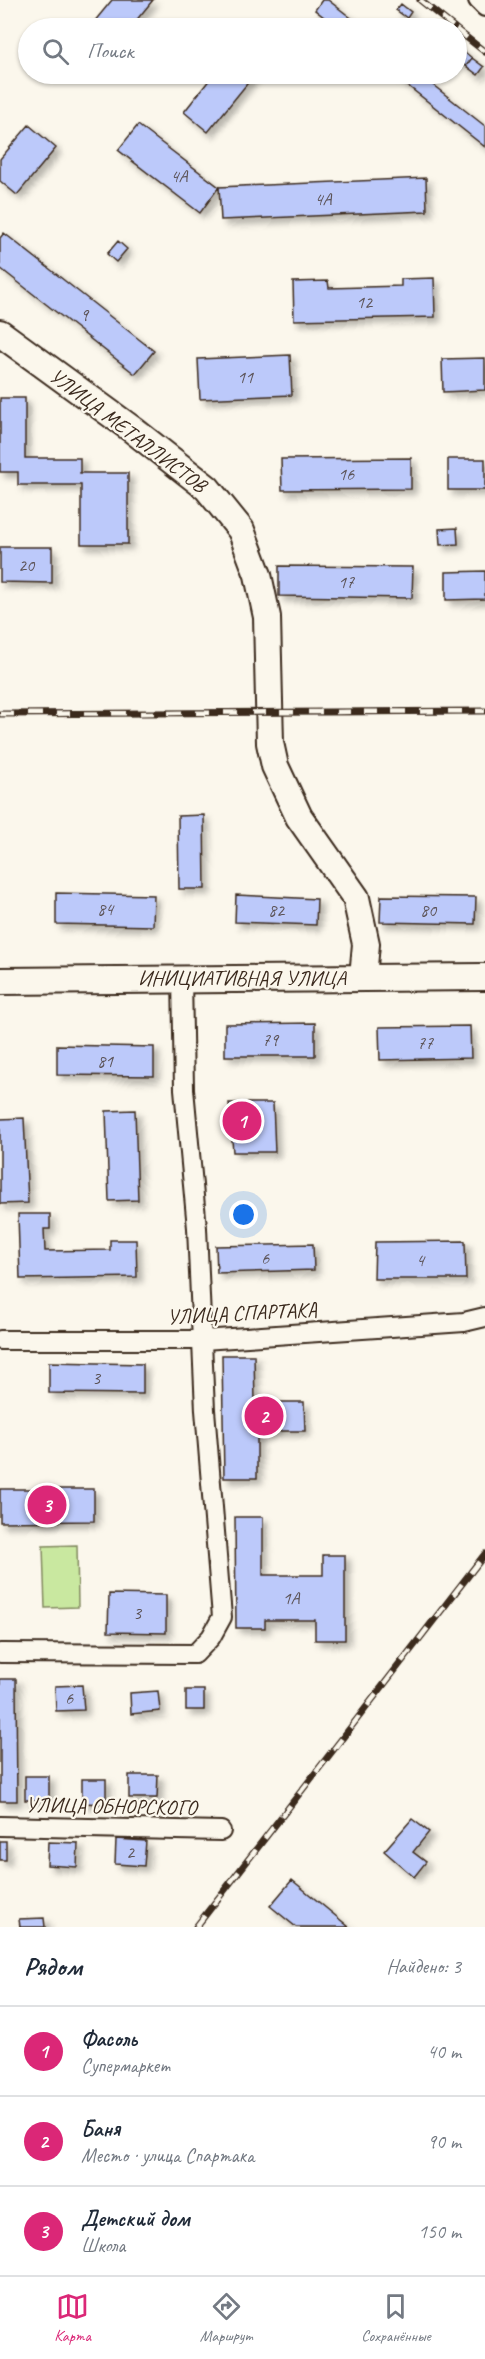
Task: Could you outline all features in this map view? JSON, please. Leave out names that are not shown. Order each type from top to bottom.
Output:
[{"type":"main road","name":"УЛИЦА МЕТАЛЛИСТОВ","points":[[0,333],[133,430],[207,488],[240,530],[258,575],[267,617],[270,744],[274,766],[299,817],[356,898],[366,944],[363,977]]},
{"type":"main road","name":"ИНИЦИАТИВНАЯ УЛИЦА","points":[[0,981],[485,977]]},
{"type":"street","points":[[478,0],[485,7]]},
{"type":"street","points":[[0,1653],[195,1654],[211,1637],[222,1617],[206,1410],[197,1228],[184,1089],[182,978]]},
{"type":"street","name":"УЛИЦА СПАРТАКА","points":[[0,1340],[203,1340],[464,1322],[485,1317]]},
{"type":"street","name":"УЛИЦА ОБНОРСКОГО","points":[[0,1826],[221,1831]]},
{"type":"green space","points":[[77,1545],[78,1607],[45,1608],[43,1546]]},
{"type":"building","points":[[112,0],[153,0],[138,18],[97,18]]},
{"type":"building","points":[[322,0],[328,0],[351,18],[325,18],[315,10]]},
{"type":"building","points":[[401,4],[411,12],[407,18],[396,10]]},
{"type":"building","points":[[467,54],[472,58],[467,65]]},
{"type":"building","points":[[472,58],[484,67],[478,75],[467,65]]},
{"type":"building","points":[[206,84],[247,84],[208,132],[184,112]]},
{"type":"building","points":[[406,84],[432,84],[485,126],[485,147]]},
{"type":"building","points":[[29,125],[56,148],[17,195],[0,181],[0,159]]},
{"type":"building","points":[[138,125],[219,187],[200,213],[118,150]]},
{"type":"building","points":[[426,178],[427,211],[221,220],[219,187]]},
{"type":"building","points":[[4,233],[154,351],[135,374],[0,268],[0,238]]},
{"type":"building","points":[[118,241],[127,249],[116,262],[107,254]]},
{"type":"building","points":[[434,278],[435,317],[294,320],[293,282],[328,281],[329,288],[401,286],[401,279]]},
{"type":"building","points":[[290,355],[292,395],[200,399],[198,359]]},
{"type":"building","points":[[485,358],[485,390],[443,392],[442,359]]},
{"type":"building","points":[[0,398],[25,398],[25,458],[80,458],[80,473],[128,473],[128,544],[81,544],[81,485],[18,485],[18,472],[0,472]]},
{"type":"building","points":[[411,458],[411,489],[282,490],[281,459]]},
{"type":"building","points":[[448,459],[485,459],[485,490],[448,490]]},
{"type":"building","points":[[457,528],[458,544],[440,545],[439,529]]},
{"type":"building","points":[[0,547],[52,547],[52,583],[0,582]]},
{"type":"building","points":[[279,566],[413,567],[412,598],[279,596]]},
{"type":"building","points":[[485,571],[485,599],[446,600],[446,572]]},
{"type":"building","points":[[204,815],[205,889],[179,889],[178,816]]},
{"type":"building","points":[[56,893],[154,895],[153,926],[56,924]]},
{"type":"building","points":[[236,895],[317,899],[316,925],[235,922]]},
{"type":"building","points":[[381,896],[476,897],[475,924],[380,922]]},
{"type":"building","points":[[315,1023],[315,1056],[225,1056],[225,1024]]},
{"type":"building","points":[[470,1026],[471,1058],[380,1060],[379,1027]]},
{"type":"building","points":[[57,1045],[154,1047],[154,1076],[57,1075]]},
{"type":"building","points":[[229,1103],[273,1103],[275,1152],[233,1152]]},
{"type":"building","points":[[135,1110],[138,1200],[109,1201],[106,1111]]},
{"type":"building","points":[[24,1118],[28,1203],[0,1204],[0,1119]]},
{"type":"building","points":[[18,1214],[50,1214],[50,1229],[44,1229],[45,1251],[110,1250],[110,1240],[136,1240],[137,1277],[20,1279]]},
{"type":"building","points":[[465,1241],[466,1279],[374,1279],[375,1242]]},
{"type":"building","points":[[313,1244],[314,1270],[217,1273],[216,1246]]},
{"type":"building","points":[[222,1355],[254,1355],[255,1402],[304,1402],[305,1431],[257,1431],[257,1478],[224,1478]]},
{"type":"building","points":[[49,1362],[143,1364],[143,1394],[49,1393]]},
{"type":"building","points":[[0,1489],[94,1489],[94,1521],[0,1522]]},
{"type":"building","points":[[235,1517],[263,1517],[263,1575],[323,1575],[323,1555],[345,1555],[345,1640],[315,1640],[315,1620],[265,1620],[265,1628],[236,1628]]},
{"type":"building","points":[[109,1594],[166,1595],[166,1633],[108,1632]]},
{"type":"building","points":[[0,1679],[16,1679],[17,1801],[0,1801]]},
{"type":"building","points":[[82,1685],[84,1710],[56,1711],[55,1686]]},
{"type":"building","points":[[186,1690],[204,1690],[204,1710],[186,1710]]},
{"type":"building","points":[[158,1691],[160,1711],[131,1714],[130,1693]]},
{"type":"building","points":[[129,1775],[158,1775],[157,1798],[129,1798]]},
{"type":"building","points":[[25,1776],[49,1776],[49,1800],[25,1800]]},
{"type":"building","points":[[82,1779],[106,1779],[106,1804],[82,1803]]},
{"type":"building","points":[[412,1819],[429,1832],[413,1852],[426,1862],[414,1877],[384,1851]]},
{"type":"building","points":[[116,1839],[146,1841],[144,1866],[115,1864]]},
{"type":"building","points":[[0,1841],[6,1841],[6,1860],[0,1860]]},
{"type":"building","points":[[48,1842],[78,1843],[77,1867],[47,1865]]},
{"type":"building","points":[[292,1880],[349,1927],[296,1927],[270,1906]]},
{"type":"building","points":[[44,1918],[45,1927],[20,1927],[19,1919]]},
{"type":"railway","points":[[420,0],[442,18]]},
{"type":"railway","points":[[467,38],[485,52]]},
{"type":"railway","points":[[0,714],[485,711]]},
{"type":"railway","points":[[196,1927],[485,1554]]},
{"type":"place","name":"Фасоль","points":[[242,1121]]},
{"type":"place","name":"Баня","points":[[264,1416]]},
{"type":"place","name":"Детский дом","points":[[47,1505]]}]
